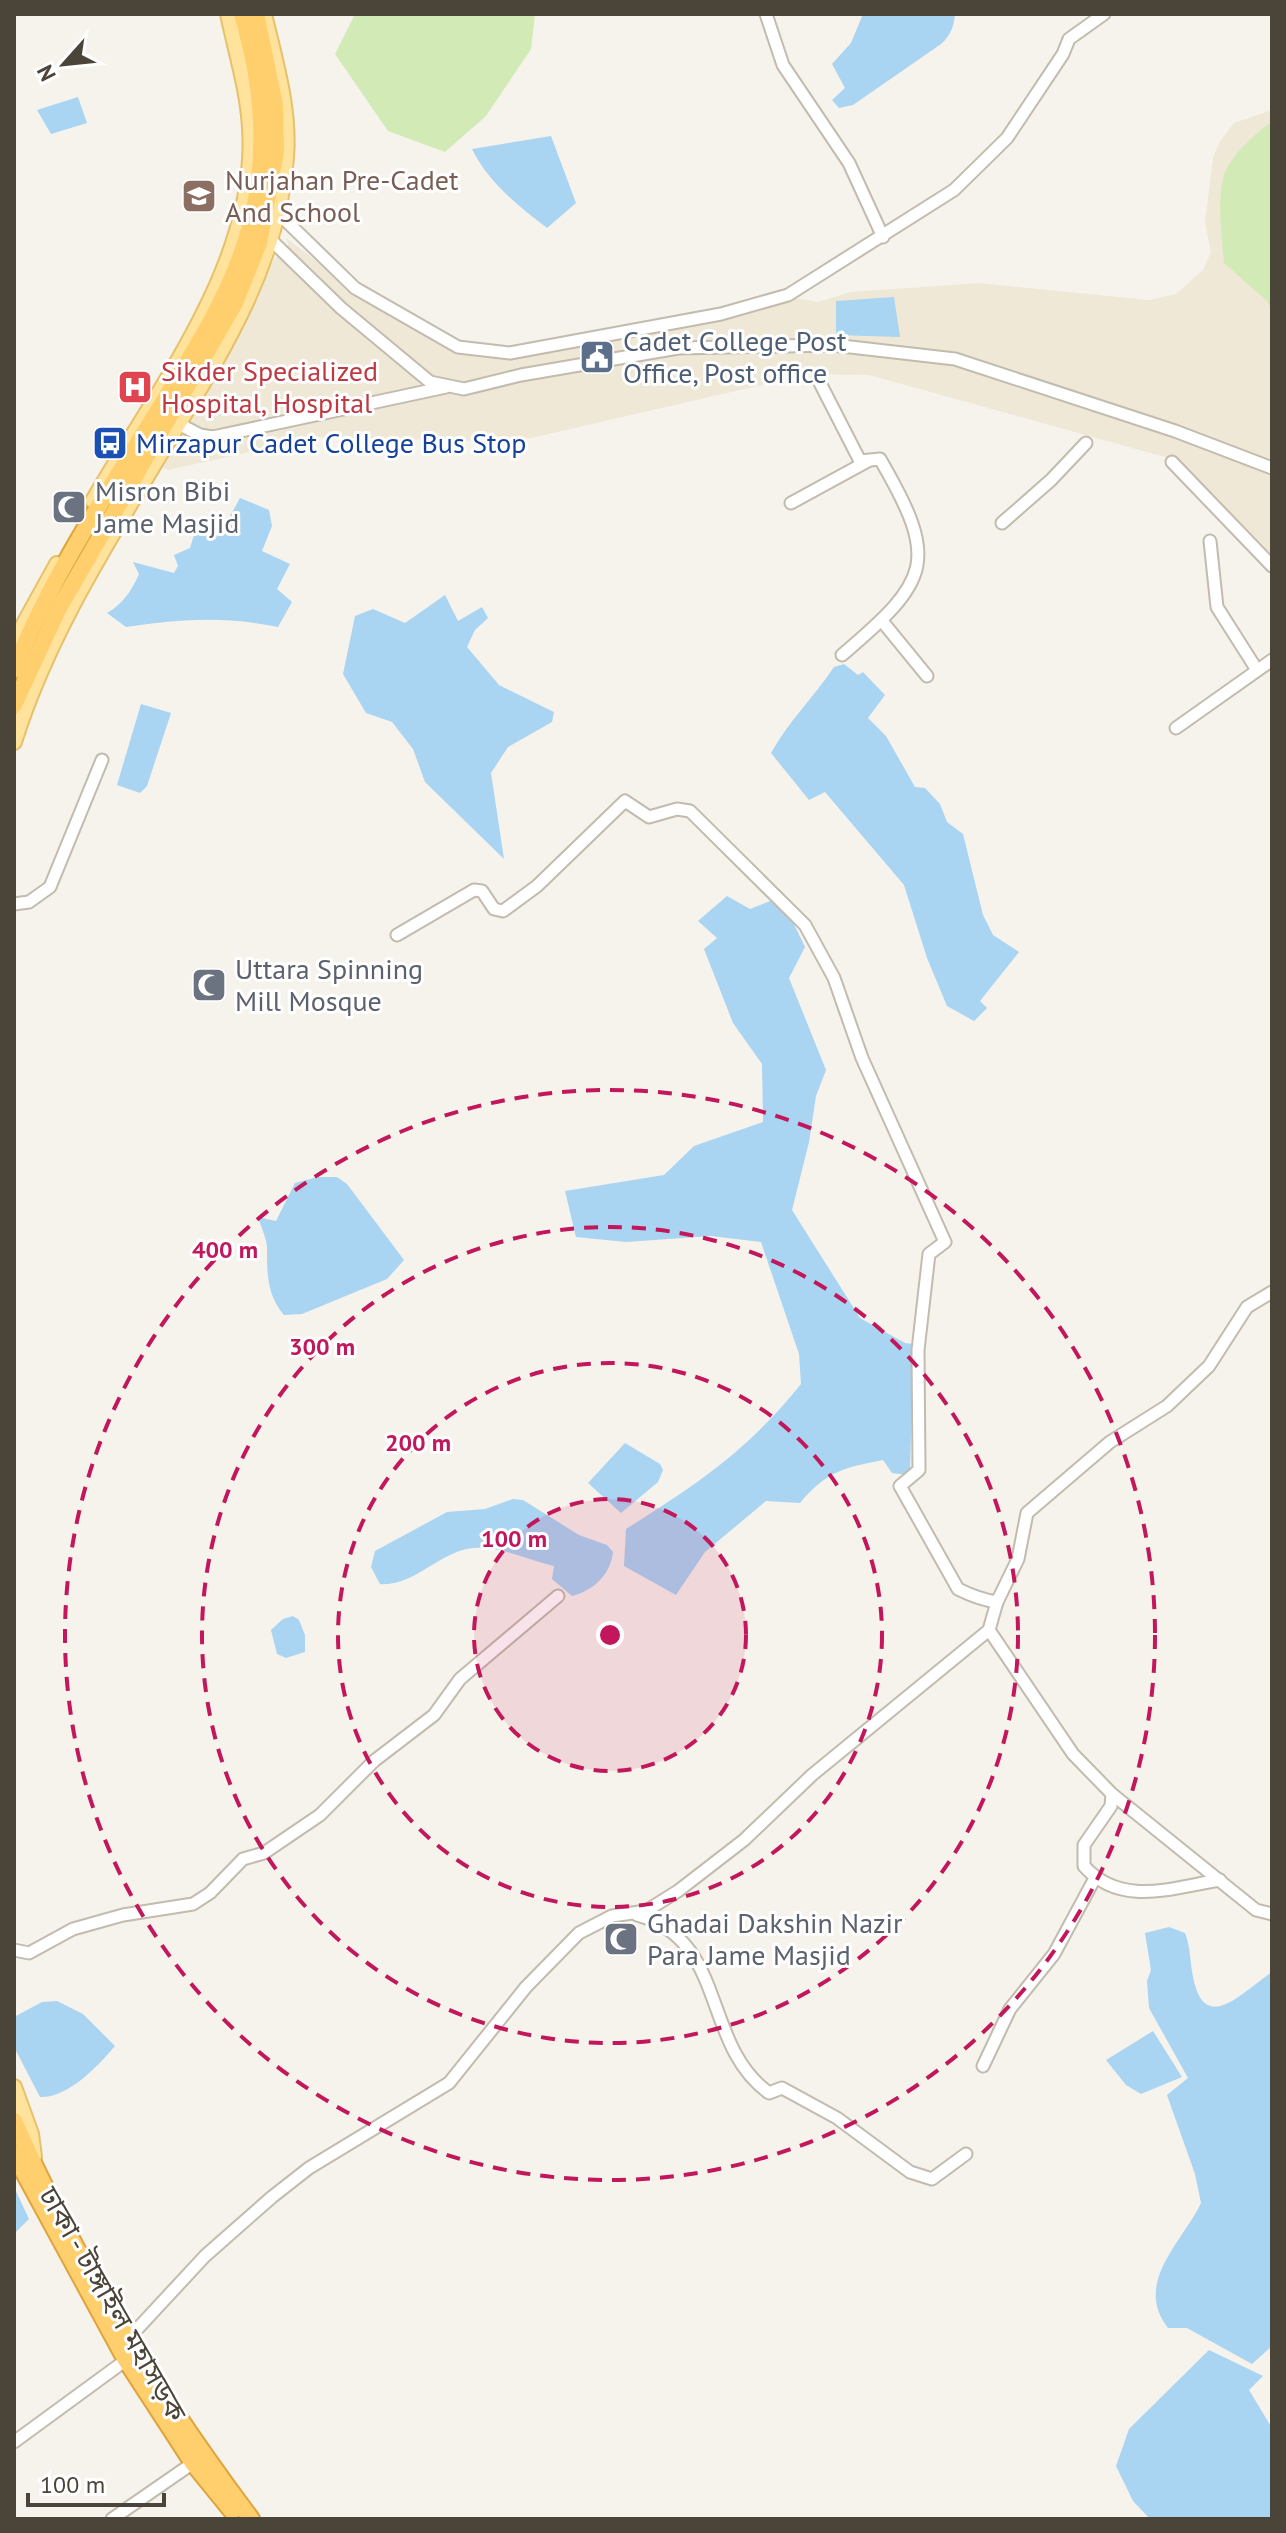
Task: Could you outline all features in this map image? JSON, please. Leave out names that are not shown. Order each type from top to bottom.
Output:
[{"type":"highway","points":[[14,670],[17,644],[212,322],[236,271],[255,202],[262,113],[242,14]]},
{"type":"highway","points":[[14,705],[58,610],[174,421],[235,303],[259,243],[269,204],[276,152],[275,105],[256,14]]},
{"type":"highway","name":"ঢাকা - টাঙ্গাইল মহাসড়ক","points":[[14,2121],[24,2168],[126,2360],[193,2463],[238,2519]]},
{"type":"highway","name":"ঢাকা - টাঙ্গাইল মহাসড়ক","points":[[14,2154],[163,2397],[251,2519]]},
{"type":"main road","points":[[17,644],[220,280],[241,217],[250,158],[244,87],[228,14]]},
{"type":"main road","points":[[14,742],[57,634],[174,421],[244,310],[273,242],[287,155],[284,96],[264,14]]},
{"type":"main road","points":[[14,2087],[31,2134],[24,2168]]},
{"type":"street","points":[[766,14],[783,65],[849,163],[883,237]]},
{"type":"street","points":[[279,214],[355,288],[375,303],[430,330],[446,344],[500,352],[721,314],[788,295],[954,190],[1007,138],[1063,54],[1069,39],[1104,14]]},
{"type":"street","points":[[273,242],[402,362],[430,382],[464,389],[521,375],[678,348],[833,345],[955,359],[1175,431],[1272,468]]},
{"type":"street","points":[[818,379],[850,448],[860,461],[880,459],[903,498],[919,558],[916,576],[906,593],[882,621],[842,655]]},
{"type":"street","points":[[174,421],[213,437],[449,386]]},
{"type":"street","points":[[1002,523],[1051,480],[1086,443]]},
{"type":"street","points":[[791,503],[868,461]]},
{"type":"street","points":[[1172,462],[1272,566]]},
{"type":"street","points":[[1210,541],[1217,607],[1257,670]]},
{"type":"street","points":[[882,621],[927,676]]},
{"type":"street","points":[[1176,728],[1230,693],[1272,660]]},
{"type":"street","points":[[14,904],[29,902],[50,887],[102,760]]},
{"type":"street","points":[[397,935],[474,890],[482,891],[494,909],[503,911],[537,886],[625,801],[649,817],[677,809],[690,811],[805,925],[834,978],[862,1058],[945,1242],[929,1254],[920,1313],[919,1470],[900,1486],[958,1589],[973,1592],[982,1600],[997,1602]]},
{"type":"street","points":[[128,2339],[205,2256],[272,2197],[309,2168],[449,2083],[526,1987],[579,1933],[612,1916],[635,1914],[657,1906],[744,1840],[812,1775],[989,1630],[997,1602],[1018,1559],[1027,1513],[1110,1442],[1167,1406],[1209,1366],[1247,1307],[1272,1292]]},
{"type":"street","points":[[14,1950],[29,1953],[73,1929],[123,1915],[193,1904],[210,1893],[243,1859],[264,1853],[320,1815],[374,1761],[434,1715],[460,1679],[558,1596]]},
{"type":"street","points":[[989,1630],[1073,1754],[1112,1794],[1256,1910],[1272,1914]]},
{"type":"street","points":[[1112,1794],[1111,1806],[1084,1845],[1084,1866],[1095,1878],[1153,1894],[1220,1880]]},
{"type":"street","points":[[983,2066],[1010,2009],[1054,1954],[1095,1878]]},
{"type":"street","points":[[635,1914],[662,1922],[680,1936],[701,1970],[734,2055],[757,2084],[769,2093],[782,2088],[837,2118],[910,2172],[932,2179],[966,2154]]},
{"type":"street","points":[[14,2442],[126,2360]]},
{"type":"street","points":[[112,2519],[193,2463]]},
{"type":"shaded area","points":[[1272,110],[1272,563],[1172,459],[869,375],[810,374],[531,438],[465,441],[318,437],[168,470],[159,466],[244,320],[274,259],[283,253],[288,244],[286,238],[375,306],[389,310],[429,332],[491,355],[789,297],[818,302],[851,292],[979,283],[1149,300],[1176,294],[1203,270],[1211,252],[1205,222],[1213,158],[1220,141],[1234,123]]},
{"type":"green space","points":[[355,14],[535,14],[531,49],[486,116],[445,152],[388,131],[335,54]]},
{"type":"green space","points":[[1272,121],[1272,312],[1268,302],[1224,263],[1220,210],[1223,179],[1230,162]]},
{"type":"water","points":[[863,14],[955,14],[951,31],[941,44],[853,105],[839,108],[832,100],[845,88],[832,64],[851,43]]},
{"type":"water","points":[[78,97],[87,123],[51,134],[37,110]]},
{"type":"water","points":[[551,136],[576,203],[547,228],[495,183],[472,149]]},
{"type":"water","points":[[894,297],[900,337],[836,335],[836,301]]},
{"type":"water","points":[[240,498],[269,510],[272,526],[262,551],[290,564],[277,589],[292,602],[278,627],[202,620],[126,627],[107,613],[122,601],[136,580],[139,574],[133,562],[174,573],[178,566],[174,555],[190,548],[194,535],[206,526],[223,529]]},
{"type":"water","points":[[445,595],[458,621],[482,607],[488,618],[475,630],[467,647],[499,685],[554,712],[552,722],[508,747],[491,773],[504,859],[425,782],[413,749],[392,722],[366,713],[343,674],[355,616],[373,609],[405,623]]},
{"type":"water","points":[[844,664],[858,675],[863,672],[885,695],[868,718],[886,736],[915,787],[925,788],[940,804],[947,822],[963,834],[983,915],[993,935],[1019,952],[980,1001],[987,1008],[974,1021],[947,1006],[927,958],[904,885],[825,792],[809,800],[771,753],[834,667]]},
{"type":"water","points":[[141,704],[171,713],[147,786],[140,793],[117,785]]},
{"type":"water","points":[[727,896],[750,909],[770,901],[790,916],[805,947],[789,978],[826,1070],[816,1096],[809,1142],[792,1210],[860,1318],[905,1343],[913,1344],[910,1475],[892,1473],[883,1460],[837,1472],[800,1503],[766,1501],[705,1552],[676,1595],[624,1566],[626,1529],[699,1481],[761,1429],[801,1384],[799,1354],[761,1242],[711,1236],[626,1242],[576,1237],[565,1191],[664,1175],[694,1146],[763,1122],[762,1064],[733,1023],[704,949],[717,938],[698,921]]},
{"type":"water","points":[[318,1177],[337,1177],[347,1184],[404,1260],[387,1279],[302,1314],[284,1315],[271,1292],[267,1244],[258,1217],[276,1221],[295,1183]]},
{"type":"water","points":[[625,1443],[660,1464],[663,1470],[658,1482],[621,1513],[588,1483]]},
{"type":"water","points":[[513,1499],[523,1500],[579,1535],[607,1545],[613,1552],[612,1560],[600,1580],[572,1596],[552,1579],[554,1566],[504,1551],[474,1548],[450,1555],[404,1580],[380,1584],[371,1567],[375,1551],[447,1512],[485,1509]]},
{"type":"water","points":[[293,1616],[299,1620],[305,1635],[305,1652],[286,1658],[277,1654],[271,1630],[283,1619]]},
{"type":"water","points":[[1169,1927],[1185,1933],[1197,1991],[1204,2003],[1213,2007],[1235,1999],[1272,1972],[1272,2346],[1252,2364],[1187,2328],[1168,2328],[1159,2311],[1156,2295],[1158,2279],[1201,2203],[1195,2174],[1167,2095],[1188,2078],[1149,2008],[1147,1981],[1151,1970],[1145,1933]]},
{"type":"water","points":[[57,2001],[83,2014],[115,2046],[72,2087],[40,2097],[14,2047],[14,2017],[42,2002]]},
{"type":"water","points":[[1153,2031],[1182,2077],[1141,2094],[1126,2085],[1106,2060]]},
{"type":"water","points":[[14,2187],[29,2219],[14,2234]]},
{"type":"water","points":[[1209,2350],[1263,2376],[1249,2390],[1272,2428],[1272,2519],[1150,2519],[1133,2501],[1116,2466],[1129,2429]]},
{"type":"place","name":"Nurjahan Pre-Cadet And School","points":[[199,196]]},
{"type":"place","name":"Cadet College Post Office, Post office","points":[[597,357]]},
{"type":"place","name":"Sikder Specialized Hospital, Hospital","points":[[135,387]]},
{"type":"place","name":"Mirzapur Cadet College Bus Stop","points":[[110,443]]},
{"type":"place","name":"Misron Bibi Jame Masjid","points":[[69,507]]},
{"type":"place","name":"Uttara Spinning Mill Mosque","points":[[209,985]]},
{"type":"place","name":"Ghadai Dakshin Nazir Para Jame Masjid","points":[[621,1939]]}]
